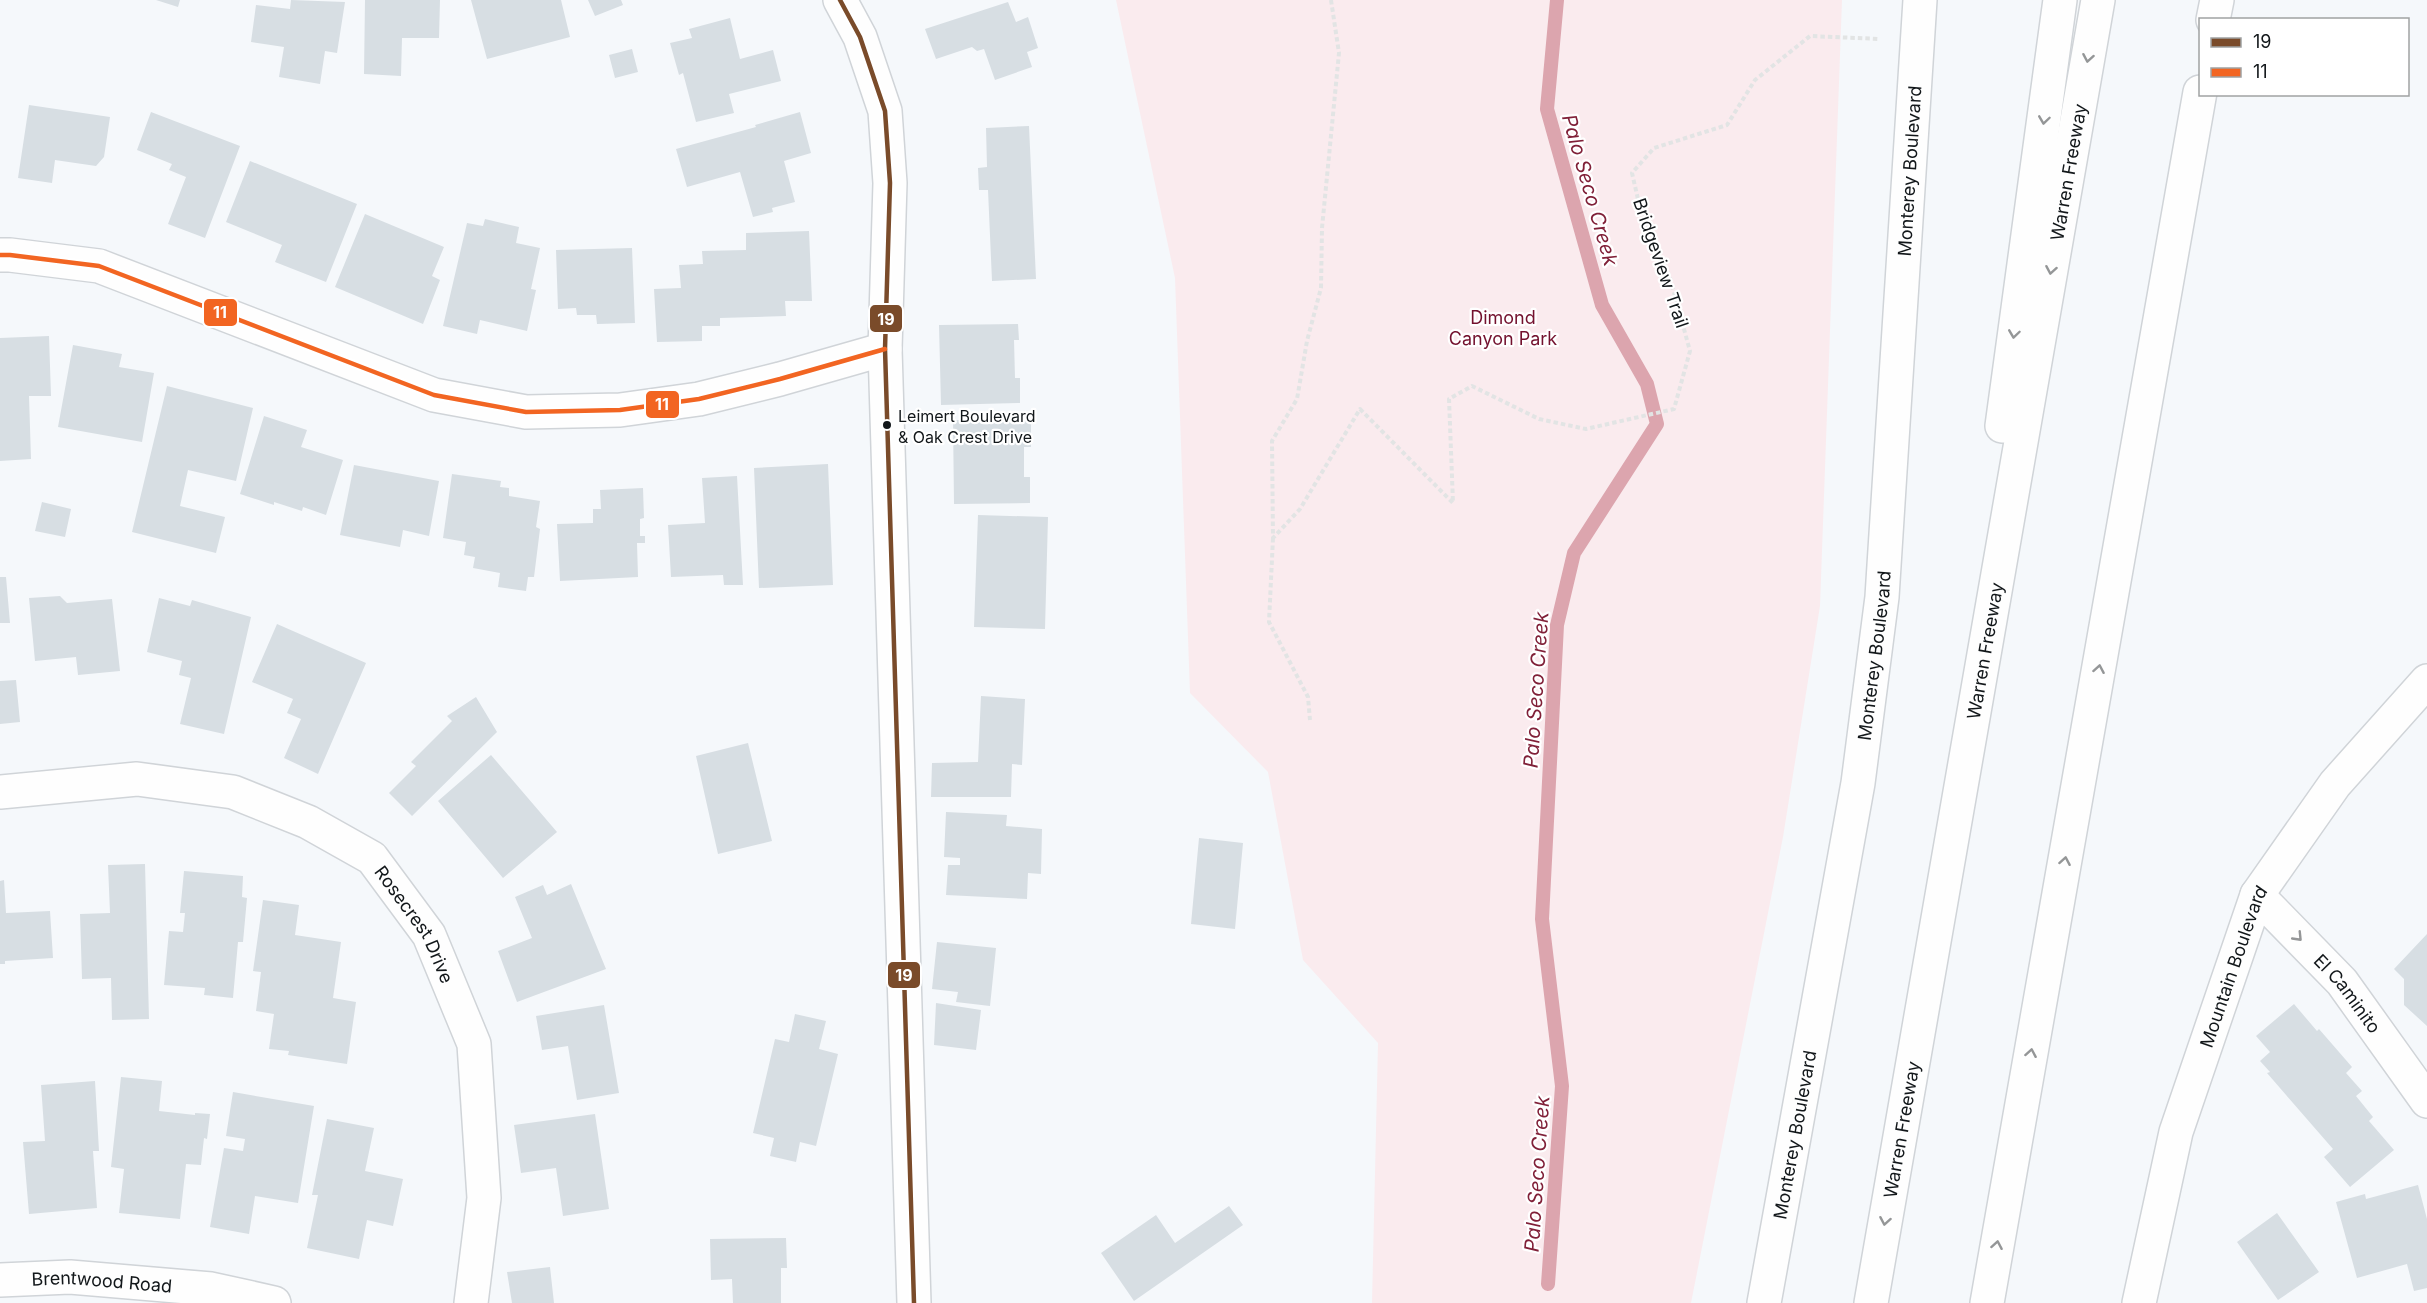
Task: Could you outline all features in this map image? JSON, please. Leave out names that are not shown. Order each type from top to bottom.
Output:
[{"type":"main road","points":[[840,0],[860,37],[885,111],[890,183],[885,349],[914,1303]]},
{"type":"main road","name":"Monterey Boulevard","points":[[1764,1303],[1858,783],[1882,597],[1920,0]]},
{"type":"main road","points":[[1924,997],[2060,0]]},
{"type":"main road","name":"Warren Freeway","points":[[1871,1303],[2098,0]]},
{"type":"main road","points":[[2213,18],[2217,0]]},
{"type":"main road","points":[[1987,1303],[2199,96]]},
{"type":"main road","points":[[0,255],[99,266],[434,395],[526,412],[620,410],[699,399],[885,349]]},
{"type":"main road","name":"Mountain Boulevard","points":[[2139,1303],[2176,1132],[2257,895],[2335,784],[2427,681]]},
{"type":"main road","name":"Rosecrest Drive","points":[[0,792],[137,779],[233,792],[308,822],[372,858],[429,935],[474,1044],[484,1198],[471,1303]]},
{"type":"main road","name":"El Caminito","points":[[2257,895],[2342,982],[2427,1101]]},
{"type":"main road","name":"Brentwood Road","points":[[0,1280],[81,1278],[211,1289],[274,1303]]},
{"type":"path","points":[[1310,720],[1308,697],[1269,622],[1272,441],[1297,399],[1307,341],[1322,288],[1322,228],[1340,53],[1331,0]]},
{"type":"path","name":"Bridgeview Trail","points":[[1272,538],[1300,509],[1360,409],[1452,503],[1449,399],[1472,386],[1539,419],[1586,429],[1674,409],[1690,351],[1670,278],[1640,208],[1632,173],[1654,148],[1727,125],[1755,80],[1810,36],[1917,41]]},
{"type":"green space","name":"Dimond Canyon Park","points":[[1116,0],[1842,0],[1820,606],[1783,837],[1691,1303],[1372,1303],[1378,1043],[1303,960],[1268,772],[1190,693],[1175,278]]},
{"type":"building","points":[[156,0],[180,0],[178,7]]},
{"type":"building","points":[[291,0],[345,2],[337,53],[325,51],[320,84],[279,77],[284,47],[251,42],[256,5],[290,9]]},
{"type":"building","points":[[365,0],[440,0],[439,38],[402,38],[401,76],[364,74]]},
{"type":"building","points":[[471,0],[561,0],[570,37],[487,59]]},
{"type":"building","points":[[588,0],[621,0],[623,5],[595,16]]},
{"type":"building","points":[[1008,2],[1016,22],[1028,17],[1038,48],[1027,52],[1032,67],[995,80],[984,49],[977,51],[972,47],[936,59],[925,29]]},
{"type":"building","points":[[730,18],[740,59],[773,50],[781,81],[729,94],[734,113],[696,122],[683,73],[679,75],[670,43],[692,38],[689,29]]},
{"type":"building","points":[[632,49],[638,72],[615,78],[609,55]]},
{"type":"building","points":[[29,105],[110,117],[104,157],[96,166],[55,160],[52,183],[18,178]]},
{"type":"building","points":[[151,112],[240,146],[205,238],[168,224],[186,177],[169,170],[172,164],[137,150]]},
{"type":"building","points":[[800,112],[811,153],[784,161],[795,202],[772,208],[773,212],[753,217],[740,172],[687,187],[676,149]]},
{"type":"building","points":[[1029,126],[1036,279],[992,281],[988,190],[979,190],[978,168],[987,167],[986,128]]},
{"type":"building","points":[[250,161],[357,204],[326,282],[275,262],[282,245],[226,222]]},
{"type":"building","points":[[365,214],[444,247],[432,276],[440,280],[423,324],[335,287]]},
{"type":"building","points":[[485,219],[519,227],[516,243],[540,248],[531,289],[536,290],[527,331],[480,320],[477,334],[443,326],[467,223],[483,226]]},
{"type":"building","points":[[809,231],[812,301],[785,301],[786,316],[720,318],[720,326],[702,326],[702,341],[657,342],[654,289],[681,288],[679,265],[703,264],[702,251],[746,250],[746,233]]},
{"type":"building","points":[[632,248],[635,323],[597,324],[596,315],[577,315],[576,308],[558,309],[556,250]]},
{"type":"building","points":[[1018,324],[1019,340],[1014,340],[1015,378],[1020,378],[1020,403],[941,405],[939,325]]},
{"type":"building","points":[[49,336],[51,396],[29,396],[31,459],[0,461],[0,338]]},
{"type":"building","points":[[73,345],[122,354],[119,367],[154,373],[142,442],[58,427]]},
{"type":"building","points":[[167,386],[253,408],[236,481],[188,470],[180,506],[225,517],[216,553],[132,532]]},
{"type":"building","points":[[264,416],[307,430],[301,447],[343,460],[326,515],[303,507],[302,511],[274,502],[274,505],[240,494]]},
{"type":"building","points":[[953,420],[1031,420],[1031,447],[1024,447],[1024,477],[1030,477],[1030,503],[954,504]]},
{"type":"building","points":[[828,464],[833,585],[759,588],[754,468]]},
{"type":"building","points":[[354,465],[439,481],[429,536],[403,530],[400,547],[340,535]]},
{"type":"building","points":[[452,474],[501,481],[500,487],[509,488],[509,496],[540,501],[536,527],[540,529],[534,577],[528,577],[526,591],[498,587],[500,573],[473,568],[475,557],[464,555],[466,542],[443,538]]},
{"type":"building","points":[[737,476],[743,585],[724,585],[723,575],[671,577],[668,525],[705,523],[702,478]]},
{"type":"building","points":[[643,488],[644,518],[640,519],[640,536],[645,536],[645,543],[637,543],[638,577],[560,581],[557,524],[593,523],[593,509],[601,509],[600,490]]},
{"type":"building","points":[[42,502],[71,509],[65,537],[35,531]]},
{"type":"building","points":[[978,515],[1048,517],[1045,629],[974,627]]},
{"type":"building","points":[[0,577],[6,577],[10,623],[0,623]]},
{"type":"building","points":[[60,596],[67,603],[112,599],[120,671],[78,675],[76,657],[35,661],[29,598]]},
{"type":"building","points":[[159,598],[190,606],[192,600],[251,617],[224,734],[180,724],[191,678],[179,675],[182,661],[147,652]]},
{"type":"building","points":[[277,624],[366,663],[318,774],[284,758],[301,719],[287,713],[293,699],[252,682]]},
{"type":"building","points":[[16,680],[20,722],[0,724],[0,681]]},
{"type":"building","points":[[981,696],[1025,699],[1022,765],[1012,764],[1011,797],[931,797],[932,763],[978,762]]},
{"type":"building","points":[[476,697],[497,732],[412,816],[389,793],[416,766],[411,762],[452,721],[447,716]]},
{"type":"building","points":[[748,743],[772,841],[718,854],[696,756]]},
{"type":"building","points":[[491,755],[557,832],[503,878],[438,801]]},
{"type":"building","points":[[946,812],[1007,815],[1006,826],[1042,829],[1041,874],[1028,873],[1027,899],[946,895],[948,865],[960,865],[960,858],[944,857]]},
{"type":"building","points":[[1199,838],[1243,843],[1235,929],[1191,924]]},
{"type":"building","points":[[145,864],[149,1019],[112,1020],[111,978],[82,979],[80,914],[110,913],[108,865]]},
{"type":"building","points":[[184,871],[243,876],[242,897],[247,898],[243,942],[238,942],[233,998],[204,995],[205,988],[164,985],[169,931],[183,932],[185,913],[180,913]]},
{"type":"building","points":[[4,880],[6,913],[50,911],[53,958],[5,961],[5,964],[0,964],[0,881]]},
{"type":"building","points":[[571,884],[606,969],[517,1002],[498,951],[532,938],[515,897],[543,885],[547,895]]},
{"type":"building","points":[[263,900],[299,905],[295,935],[341,942],[333,998],[356,1002],[347,1064],[288,1055],[289,1051],[269,1049],[274,1014],[256,1011],[261,972],[253,971]]},
{"type":"building","points":[[2427,934],[2427,1026],[2404,1005],[2404,979],[2394,969]]},
{"type":"building","points":[[937,942],[996,948],[990,1006],[956,1002],[958,992],[932,989]]},
{"type":"building","points":[[936,1003],[981,1010],[976,1050],[934,1045]]},
{"type":"building","points":[[2294,1004],[2352,1067],[2346,1073],[2362,1091],[2356,1096],[2373,1117],[2369,1121],[2394,1150],[2350,1187],[2324,1157],[2333,1149],[2267,1073],[2270,1072],[2260,1061],[2270,1052],[2256,1036]]},
{"type":"building","points":[[604,1005],[619,1093],[577,1100],[568,1046],[542,1050],[536,1016]]},
{"type":"building","points":[[795,1014],[826,1021],[819,1049],[838,1054],[816,1146],[800,1142],[796,1162],[770,1156],[774,1138],[753,1133],[775,1039],[789,1042]]},
{"type":"building","points":[[121,1077],[162,1081],[159,1111],[195,1115],[195,1113],[210,1114],[201,1165],[186,1164],[180,1219],[119,1213],[124,1169],[111,1167]]},
{"type":"building","points":[[95,1081],[99,1151],[93,1151],[97,1208],[29,1214],[23,1142],[45,1141],[41,1085]]},
{"type":"building","points":[[233,1092],[314,1106],[298,1203],[255,1196],[249,1234],[210,1227],[224,1148],[243,1151],[245,1139],[226,1136]]},
{"type":"building","points":[[595,1114],[609,1209],[563,1216],[556,1168],[521,1173],[514,1125]]},
{"type":"building","points":[[327,1119],[374,1128],[365,1171],[403,1179],[393,1226],[367,1220],[359,1259],[307,1248],[318,1195],[312,1195]]},
{"type":"building","points":[[2418,1185],[2427,1219],[2427,1288],[2414,1291],[2407,1264],[2357,1278],[2336,1202],[2365,1194],[2366,1199]]},
{"type":"building","points":[[1229,1206],[1243,1225],[1134,1301],[1101,1253],[1156,1215],[1175,1243]]},
{"type":"building","points":[[2277,1213],[2319,1272],[2278,1300],[2237,1242]]},
{"type":"building","points":[[786,1238],[787,1268],[781,1268],[781,1303],[733,1303],[732,1279],[711,1280],[710,1239]]},
{"type":"building","points":[[550,1267],[554,1303],[512,1303],[507,1272]]},
{"type":"waterway","name":"Palo Seco Creek","points":[[1548,1284],[1562,1086],[1542,919],[1557,625],[1574,553],[1657,424],[1647,384],[1602,305],[1547,109],[1557,0]]},
{"type":"transit line","name":"19","points":[[840,0],[860,37],[885,111],[890,183],[885,349],[914,1303]]},
{"type":"transit line","name":"11","points":[[0,255],[99,266],[434,395],[526,412],[620,410],[699,399],[885,349]]},
{"type":"place","name":"Leimert Boulevard & Oak Crest Drive","points":[[887,425]]}]
